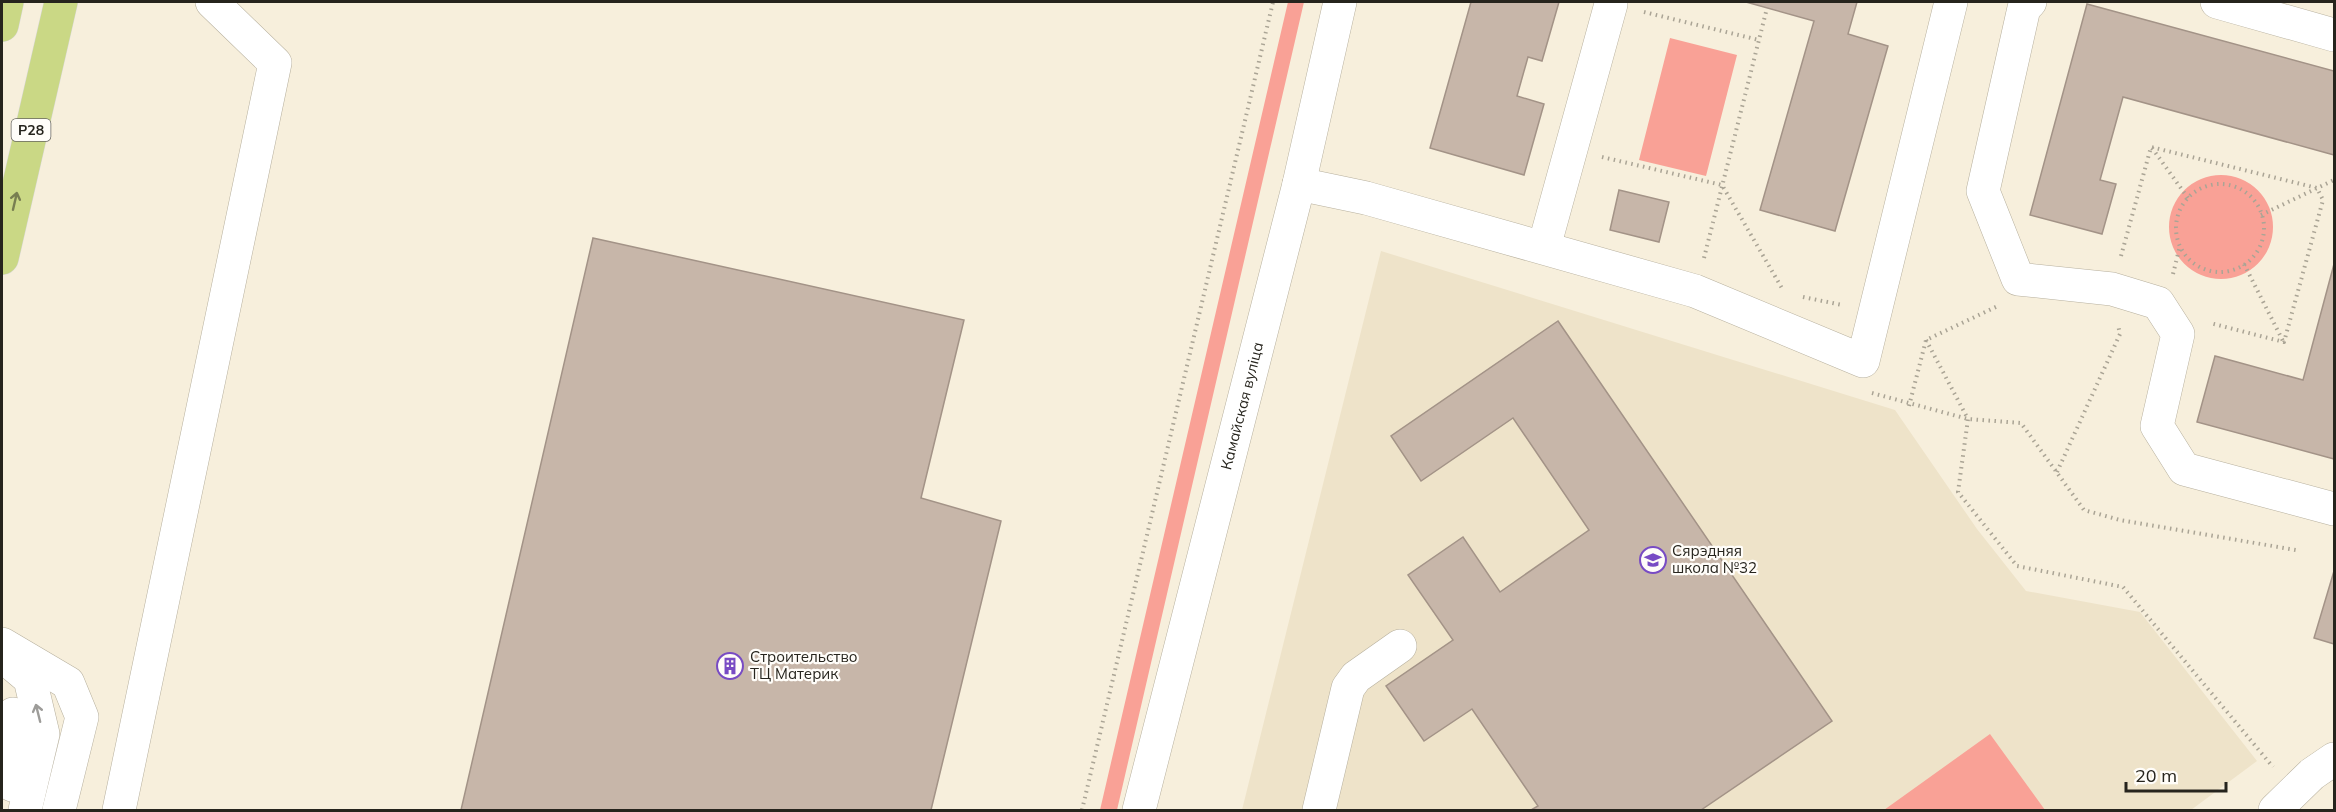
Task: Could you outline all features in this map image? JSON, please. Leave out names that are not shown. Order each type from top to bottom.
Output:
[{"type":"main road","points":[[2,25],[7,2]]},
{"type":"main road","name":"Р28","points":[[2,258],[62,2]]},
{"type":"street","points":[[119,810],[275,63],[212,2]]},
{"type":"street","name":"Камайская вуліца","points":[[1140,810],[1299,184],[1340,2]]},
{"type":"street","points":[[1299,184],[1366,198],[1695,291],[1863,361],[1951,2]]},
{"type":"street","points":[[2030,2],[2024,8],[1983,191],[2018,279],[2112,289],[2158,303],[2178,334],[2157,426],[2184,469],[2334,509]]},
{"type":"street","points":[[2217,2],[2334,34]]},
{"type":"street","points":[[1544,247],[1611,4]]},
{"type":"street","points":[[1319,810],[1348,688],[1356,677],[1400,645]]},
{"type":"street","points":[[2,646],[56,691],[66,717],[44,810]]},
{"type":"street","points":[[2,646],[68,683],[82,717],[59,810]]},
{"type":"street","points":[[2,655],[30,679],[43,734],[25,810]]},
{"type":"street","points":[[2,765],[4,707]]},
{"type":"street","points":[[4,707],[19,752],[6,810]]},
{"type":"street","points":[[2275,810],[2312,774],[2334,759]]},
{"type":"path","points":[[1082,810],[1273,2]]},
{"type":"path","points":[[1611,4],[1759,40]]},
{"type":"path","points":[[1695,291],[1767,8]]},
{"type":"path","points":[[2151,147],[2318,188]]},
{"type":"path","points":[[2151,147],[2188,198]]},
{"type":"path","points":[[2057,472],[2120,334],[2112,289],[2151,147]]},
{"type":"path","points":[[1571,150],[1722,185],[1785,293]]},
{"type":"path","points":[[2261,215],[2334,180]]},
{"type":"path","points":[[2213,185],[2227,185],[2241,189],[2252,198],[2261,215],[2263,238],[2257,252],[2234,270],[2220,272],[2206,270],[2193,263],[2184,252],[2178,239],[2176,225],[2180,210],[2188,198],[2199,190],[2213,185]]},
{"type":"path","points":[[2284,342],[2323,200],[2318,188]]},
{"type":"path","points":[[2244,264],[2284,342]]},
{"type":"path","points":[[1909,405],[1926,340],[2004,302],[2018,279]]},
{"type":"path","points":[[1796,296],[1849,307]]},
{"type":"path","points":[[2178,334],[2196,320],[2284,342]]},
{"type":"path","points":[[1926,340],[1968,419],[1958,492],[2017,566],[2123,587],[2274,768]]},
{"type":"path","points":[[1863,361],[1854,388],[1909,405],[1968,419],[2021,423],[2084,510],[2120,520],[2296,550]]},
{"type":"shaded area","points":[[1288,2],[1304,2],[1117,810],[1100,810]]},
{"type":"shaded area","points":[[1670,38],[1737,55],[1706,176],[1639,160]]},
{"type":"shaded area","points":[[2221,175],[2241,179],[2258,190],[2269,207],[2273,227],[2269,247],[2258,264],[2241,275],[2221,279],[2201,275],[2184,264],[2173,247],[2169,227],[2173,207],[2184,190],[2201,179]]},
{"type":"shaded area","name":"Сярэдняя школа №32","points":[[1381,251],[1895,410],[1977,529],[2026,591],[2140,612],[2257,761],[2191,810],[1242,810]]},
{"type":"shaded area","points":[[1990,734],[2045,810],[1884,810]]},
{"type":"building","points":[[1471,2],[1559,2],[1542,61],[1528,57],[1517,96],[1544,104],[1524,175],[1430,148]]},
{"type":"building","points":[[1746,2],[1857,2],[1848,34],[1888,46],[1835,231],[1760,210],[1814,21]]},
{"type":"building","points":[[2087,4],[2334,71],[2334,155],[2123,97],[2100,180],[2116,184],[2102,234],[2030,215]]},
{"type":"building","points":[[1619,190],[1669,202],[1659,242],[1610,230]]},
{"type":"building","name":"Строительство ТЦ Материк","points":[[593,238],[964,320],[921,498],[1001,521],[931,810],[461,810]]},
{"type":"building","points":[[2334,264],[2334,459],[2197,422],[2215,356],[2303,380]]},
{"type":"building","points":[[1558,321],[1832,721],[1701,810],[1531,810],[1538,806],[1472,709],[1424,741],[1386,686],[1453,640],[1408,575],[1463,537],[1500,592],[1589,530],[1513,418],[1421,481],[1391,436]]},
{"type":"building","points":[[2334,571],[2334,644],[2314,638]]},
{"type":"place","name":"Сярэдняя школа №32","points":[[1653,560]]},
{"type":"place","name":"Строительство ТЦ Материк","points":[[730,666]]}]
